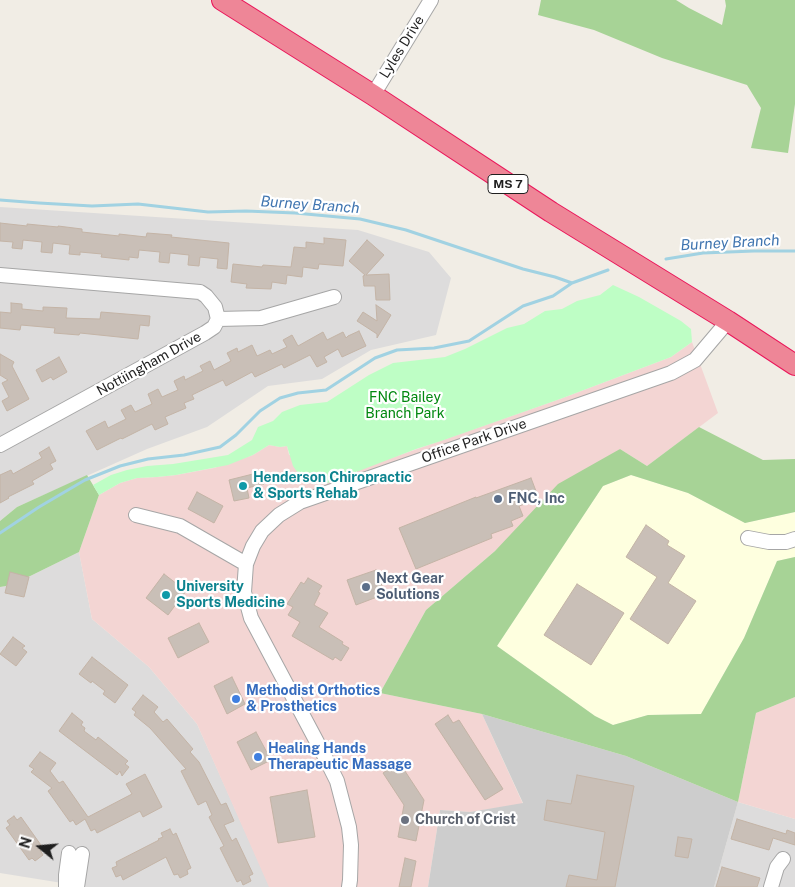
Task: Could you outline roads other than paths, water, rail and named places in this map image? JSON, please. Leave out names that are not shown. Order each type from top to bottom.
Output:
[{"type":"highway","name":"MS 7","points":[[222,0],[373,95],[551,212],[728,321],[795,365]]},
{"type":"street","name":"Lyles Drive","points":[[373,95],[431,0]]},
{"type":"street","points":[[0,275],[200,292],[215,307],[218,319],[261,318],[334,297]]},
{"type":"street","name":"Nottiingham Drive","points":[[0,445],[205,333],[214,327],[218,319]]},
{"type":"street","name":"Office Park Drive","points":[[349,887],[351,845],[349,827],[336,781],[251,618],[244,592],[246,564],[252,546],[262,531],[279,515],[300,502],[671,373],[695,360],[728,321]]},
{"type":"street","points":[[136,515],[180,526],[246,564]]},
{"type":"street","points":[[748,538],[769,542],[786,542],[795,539]]},
{"type":"street","points":[[57,887],[66,881],[76,854],[77,887]]},
{"type":"street","points":[[771,887],[777,867],[783,859]]},
{"type":"waterway","name":"Burney Branch","points":[[0,200],[92,206],[138,204],[208,212],[295,213],[360,219],[406,230],[523,269],[572,283]]},
{"type":"waterway","name":"Burney Branch","points":[[666,259],[703,253],[795,251]]},
{"type":"waterway","points":[[0,533],[85,480],[120,466],[148,459],[184,455],[220,447],[236,435],[260,411],[280,398],[298,393],[326,390],[375,358],[397,350],[434,348],[469,341],[523,306],[553,296],[572,283],[608,270]]},
{"type":"place","name":"Henderson Chiropractic & Sports Rehab","points":[[243,486]]},
{"type":"place","name":"FNC, Inc","points":[[498,499]]},
{"type":"place","name":"Next Gear Solutions","points":[[366,587]]},
{"type":"place","name":"University Sports Medicine","points":[[166,595]]},
{"type":"place","name":"Methodist Orthotics & Prosthetics","points":[[236,699]]},
{"type":"place","name":"Healing Hands Therapeutic Massage","points":[[258,757]]},
{"type":"place","name":"Church of Crist","points":[[405,820]]},
{"type":"park label","name":"FNC Bailey Branch Park","points":[[405,406]]}]
